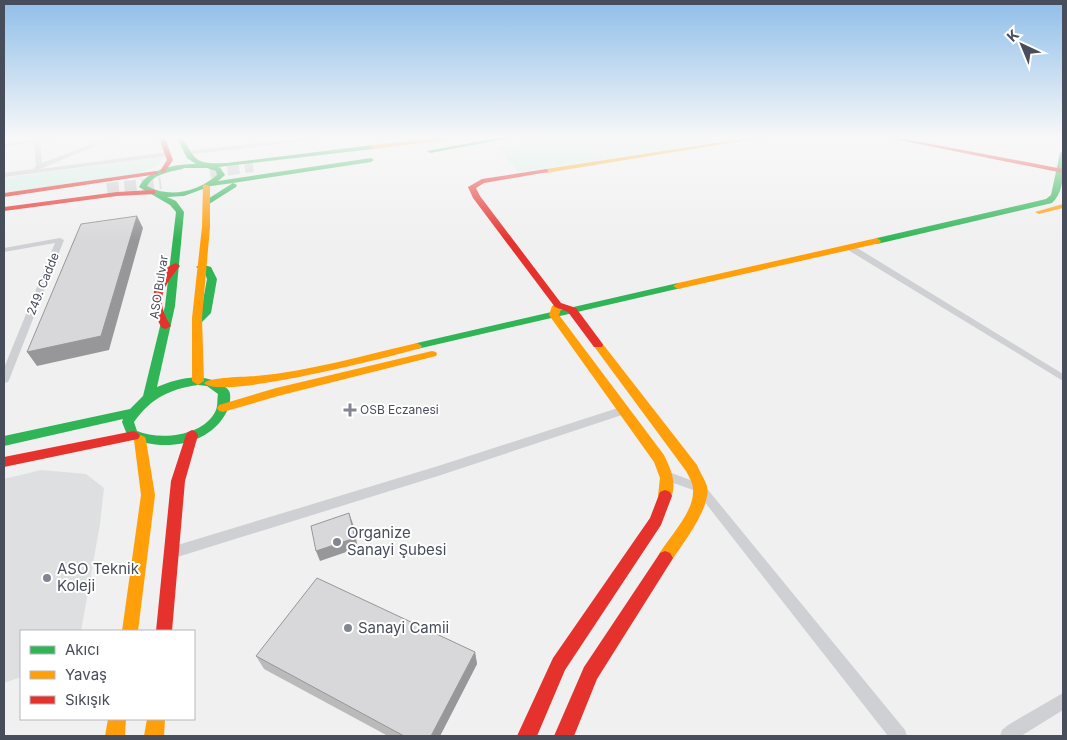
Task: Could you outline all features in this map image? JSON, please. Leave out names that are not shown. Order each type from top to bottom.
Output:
[{"type":"main road","points":[[153,193],[145,189],[144,184],[164,177],[166,173]]},
{"type":"main road","points":[[198,381],[197,321],[208,175],[206,173]]},
{"type":"main road","points":[[4,209],[164,177],[236,173]]},
{"type":"main road","points":[[191,179],[208,175],[236,173]]},
{"type":"main road","points":[[206,204],[223,190],[251,173]]},
{"type":"main road","points":[[527,736],[559,664],[656,520],[668,487],[660,459],[557,314],[476,196],[472,187],[482,181],[536,173]]},
{"type":"main road","points":[[1052,200],[1055,196],[1061,173]]},
{"type":"main road","points":[[4,197],[113,187],[153,193],[179,193],[208,175]]},
{"type":"main road","points":[[4,204],[113,187]]},
{"type":"main road","name":"ASO Bulvar","points":[[149,397],[166,326],[176,266],[180,212],[173,203],[153,193]]},
{"type":"main road","points":[[223,408],[557,314],[575,314],[1052,200],[1063,205]]},
{"type":"main road","points":[[4,441],[133,413],[149,397],[173,385],[198,381],[241,383],[280,378],[557,314],[575,314],[863,255],[1063,205]]},
{"type":"main road","points":[[564,736],[590,673],[688,522],[700,496],[700,488],[682,454],[575,314]]},
{"type":"main road","points":[[4,462],[137,438],[155,443],[173,441],[192,435],[212,422],[223,408],[224,392],[210,383]]},
{"type":"main road","points":[[130,630],[148,495],[137,438],[130,429],[133,413]]},
{"type":"main road","points":[[164,630],[178,481],[192,435]]},
{"type":"main road","points":[[115,736],[118,720]]},
{"type":"main road","points":[[154,736],[156,720]]},
{"type":"street","name":"249. Cadde","points":[[4,250],[60,240],[4,380]]},
{"type":"street","points":[[851,248],[1063,378]]},
{"type":"street","points":[[171,553],[438,471],[624,410]]},
{"type":"street","points":[[666,476],[700,488],[899,736]]},
{"type":"street","points":[[1008,736],[1014,730],[1063,701]]},
{"type":"shaded area","name":"ASO Teknik Koleji","points":[[41,470],[86,474],[104,488],[100,524],[81,630],[20,630],[20,677],[4,683],[4,479]]},
{"type":"green space","points":[[45,173],[141,173],[4,193],[4,178]]},
{"type":"building","points":[[137,216],[101,336],[27,352],[81,224]]},
{"type":"building","points":[[349,513],[355,538],[316,551],[311,526]]},
{"type":"building","name":"Sanayi Camii","points":[[317,578],[475,652],[431,736],[404,736],[256,656]]},
{"type":"tunnel","points":[[107,189],[161,183]]},
{"type":"traffic: fast","points":[[160,173],[155,174],[146,181],[143,187],[152,192],[162,194],[184,194],[204,187],[221,175],[220,173]]},
{"type":"traffic: fast","points":[[211,184],[287,173]]},
{"type":"traffic: fast","points":[[877,241],[1049,201],[1055,196],[1059,173]]},
{"type":"traffic: fast","points":[[206,204],[233,185]]},
{"type":"traffic: fast","points":[[149,397],[170,306],[180,212],[173,203],[153,193]]},
{"type":"traffic: fast","points":[[197,321],[206,313],[212,279],[208,269],[201,267]]},
{"type":"traffic: fast","points":[[417,346],[678,286]]},
{"type":"traffic: fast","points":[[198,381],[210,383],[224,392],[222,410],[216,420],[208,427],[188,436],[167,441],[147,440],[132,434],[128,422],[150,397],[166,388],[198,381]]},
{"type":"traffic: fast","points":[[4,441],[133,413]]},
{"type":"traffic: slow","points":[[198,381],[197,318],[206,227],[206,186]]},
{"type":"traffic: slow","points":[[1039,212],[1063,206]]},
{"type":"traffic: slow","points":[[678,286],[877,241]]},
{"type":"traffic: slow","points":[[557,306],[554,315],[659,459],[664,468],[666,478],[665,496]]},
{"type":"traffic: slow","points":[[598,345],[692,469],[700,487],[700,495],[693,513],[665,558]]},
{"type":"traffic: slow","points":[[210,383],[289,376],[417,346]]},
{"type":"traffic: slow","points":[[223,408],[276,392],[432,354]]},
{"type":"traffic: slow","points":[[130,630],[148,495],[140,440]]},
{"type":"traffic: slow","points":[[115,736],[117,720]]},
{"type":"traffic: slow","points":[[154,736],[156,720]]},
{"type":"traffic: jam","points":[[4,195],[156,173]]},
{"type":"traffic: jam","points":[[536,173],[482,181],[472,187],[476,196],[558,305],[572,310],[598,345]]},
{"type":"traffic: jam","points":[[4,209],[117,194],[152,192]]},
{"type":"traffic: jam","points":[[166,326],[158,311],[158,294],[164,278],[176,266]]},
{"type":"traffic: jam","points":[[164,630],[178,481],[192,435]]},
{"type":"traffic: jam","points":[[4,462],[134,436]]},
{"type":"traffic: jam","points":[[527,736],[559,664],[656,521],[665,496]]},
{"type":"traffic: jam","points":[[564,736],[590,673],[665,558]]},
{"type":"place","name":"OSB Eczanesi","points":[[350,410]]},
{"type":"place","name":"Organize Sanayi Şubesi","points":[[337,542]]},
{"type":"place","name":"ASO Teknik Koleji","points":[[47,578]]},
{"type":"place","name":"Sanayi Camii","points":[[348,628]]}]
